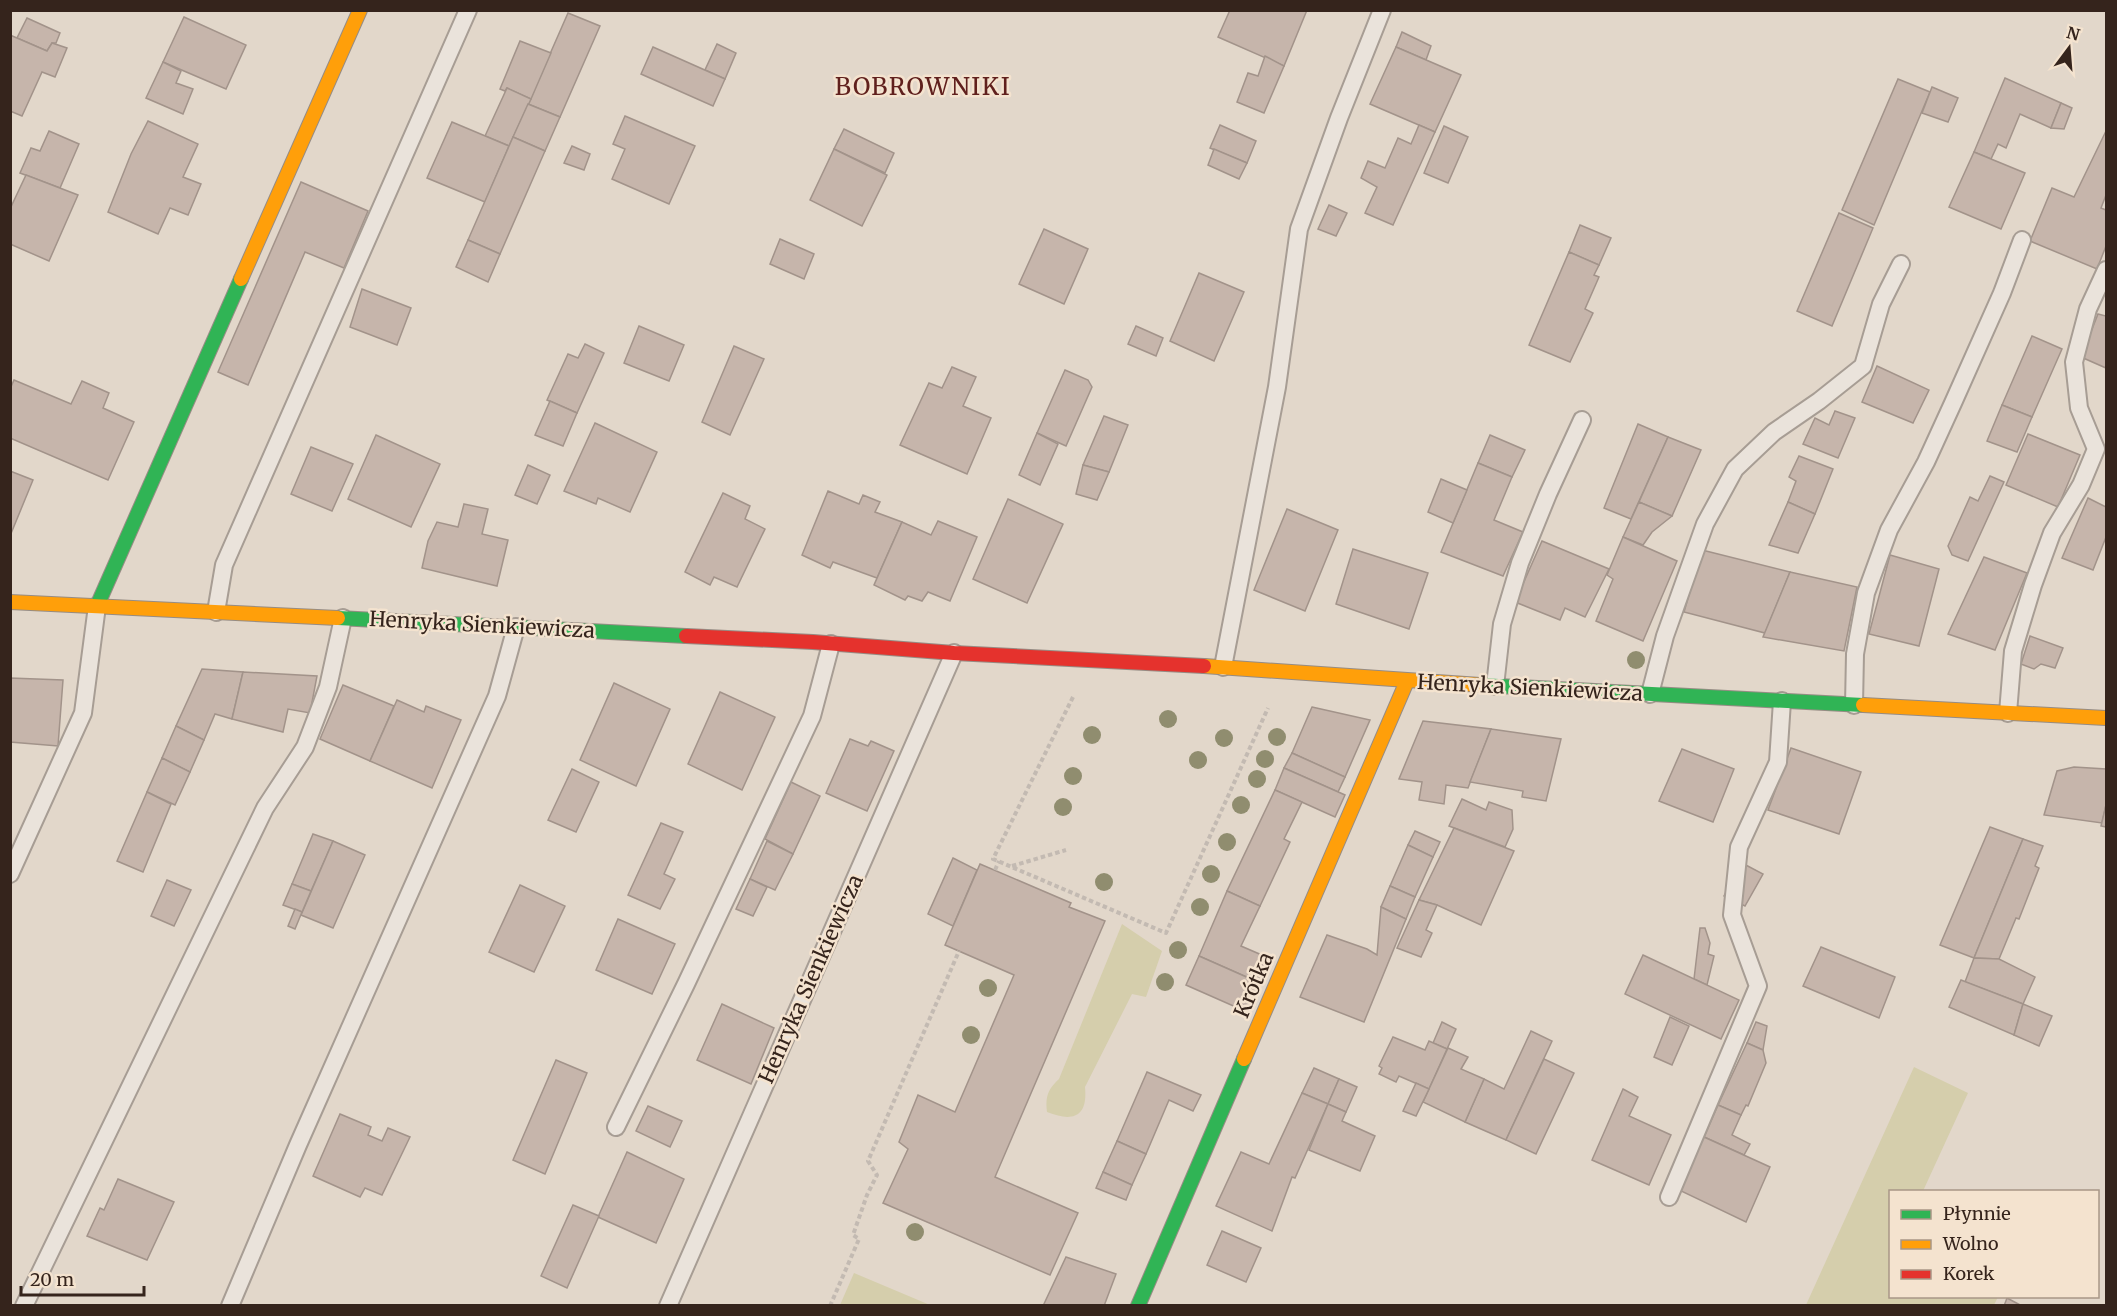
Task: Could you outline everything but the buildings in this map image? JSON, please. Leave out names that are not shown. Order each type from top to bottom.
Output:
[{"type":"street","points":[[97,606],[360,10]]},
{"type":"street","name":"Henryka Sienkiewicza","points":[[10,602],[831,644],[1223,667],[1407,681],[2106,718]]},
{"type":"street","name":"Krótka","points":[[1138,1305],[1407,681]]},
{"type":"lane","points":[[216,612],[224,565],[468,10]]},
{"type":"lane","points":[[1223,667],[1277,387],[1299,229],[1339,117],[1382,10]]},
{"type":"lane","points":[[1854,705],[1856,654],[1866,593],[1889,530],[1926,462],[2002,293],[2022,240]]},
{"type":"lane","points":[[1650,694],[1665,636],[1705,524],[1735,469],[1774,432],[1863,366],[1881,304],[1901,264]]},
{"type":"lane","points":[[2008,713],[2013,651],[2033,585],[2052,533],[2081,485],[2096,448],[2079,408],[2074,362],[2088,309],[2106,270]]},
{"type":"lane","points":[[1495,686],[1502,624],[1520,563],[1582,420]]},
{"type":"lane","points":[[10,874],[83,713],[97,606]]},
{"type":"lane","points":[[24,1305],[265,808],[305,747],[328,687],[342,618]]},
{"type":"lane","points":[[230,1305],[496,696],[516,627]]},
{"type":"lane","points":[[616,1127],[812,716],[831,644]]},
{"type":"lane","name":"Henryka Sienkiewicza","points":[[668,1305],[954,653]]},
{"type":"lane","points":[[1669,1197],[1758,986],[1732,915],[1739,847],[1778,762],[1782,701]]},
{"type":"path","points":[[1075,693],[993,859],[1166,933],[1269,705]]},
{"type":"path","points":[[1011,866],[1066,850]]},
{"type":"path","points":[[995,870],[999,861]]},
{"type":"path","points":[[830,1305],[859,1239],[853,1235],[867,1195],[877,1175],[868,1161],[959,951]]},
{"type":"shaded area","points":[[1122,924],[1162,951],[1146,997],[1132,994],[1085,1087],[1084,1105],[1081,1111],[1071,1117],[1047,1112],[1048,1094],[1059,1079]]},
{"type":"shaded area","points":[[1914,1067],[1968,1093],[1923,1190],[1889,1190],[1889,1298],[1998,1298],[1994,1305],[1806,1305]]},
{"type":"shaded area","points":[[854,1273],[930,1305],[840,1305]]},
{"type":"traffic: fast","points":[[97,606],[241,279]]},
{"type":"traffic: fast","points":[[338,618],[686,636]]},
{"type":"traffic: fast","points":[[1480,685],[1863,705]]},
{"type":"traffic: fast","points":[[1138,1306],[1244,1059]]},
{"type":"traffic: slow","points":[[241,279],[360,10]]},
{"type":"traffic: slow","points":[[10,602],[338,618]]},
{"type":"traffic: slow","points":[[1204,666],[1480,685]]},
{"type":"traffic: slow","points":[[1244,1059],[1407,681]]},
{"type":"traffic: slow","points":[[1863,705],[2106,718]]},
{"type":"traffic: jam","points":[[686,636],[1204,666]]},
{"type":"district","name":"BOBROWNIKI","points":[[923,87]]}]
